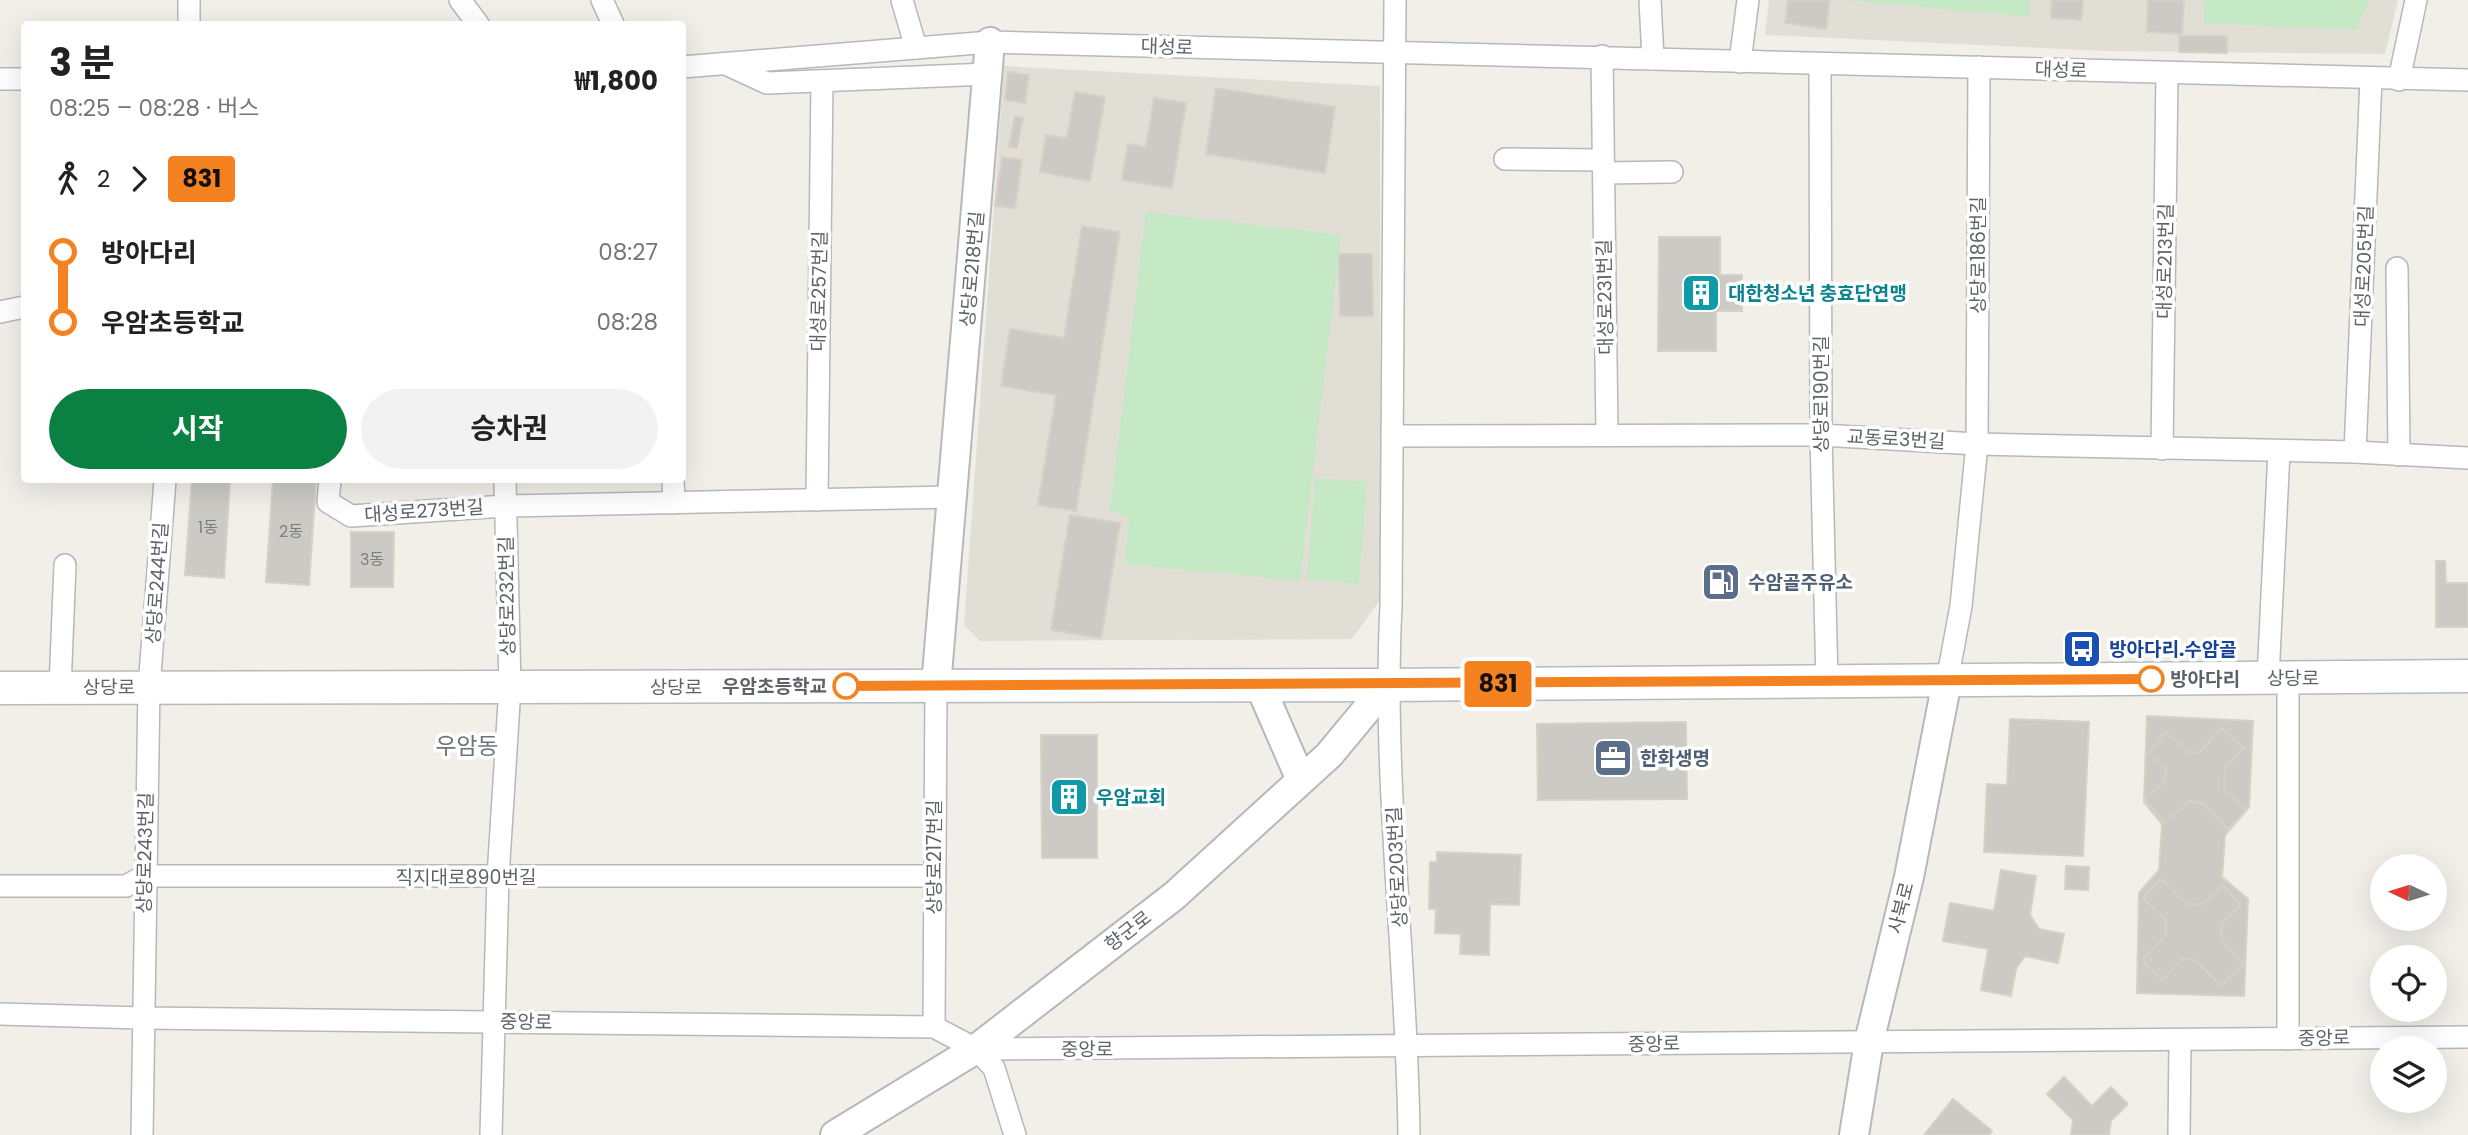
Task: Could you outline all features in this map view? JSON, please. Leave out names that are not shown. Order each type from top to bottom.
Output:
[{"type":"main road","name":"상당로","points":[[0,688],[1387,685],[2468,676]]},
{"type":"street","points":[[189,0],[189,21]]},
{"type":"street","points":[[460,0],[476,21]]},
{"type":"street","points":[[602,0],[612,21]]},
{"type":"street","points":[[902,0],[916,48]]},
{"type":"street","name":"상당로203번길","points":[[1395,0],[1397,55],[1387,685],[1408,1048],[1409,1135]]},
{"type":"street","points":[[1650,0],[1653,59]]},
{"type":"street","points":[[1740,62],[1748,0]]},
{"type":"street","points":[[2399,80],[2416,0]]},
{"type":"street","name":"대성로","points":[[686,67],[990,42],[1397,55],[1602,56],[1740,62],[2468,80]]},
{"type":"street","name":"상당로218번길","points":[[936,686],[954,497],[990,42]]},
{"type":"street","name":"대성로231번길","points":[[1602,56],[1607,434]]},
{"type":"street","points":[[727,64],[767,83],[988,74]]},
{"type":"street","name":"상당로190번길","points":[[1820,64],[1821,435],[1827,682]]},
{"type":"street","name":"상당로186번길","points":[[1947,681],[1961,606],[1977,444],[1979,67]]},
{"type":"street","name":"대성로213번길","points":[[2162,449],[2167,73]]},
{"type":"street","points":[[0,79],[21,79]]},
{"type":"street","name":"대성로205번길","points":[[2355,452],[2371,79]]},
{"type":"street","name":"대성로257번길","points":[[817,500],[822,81]]},
{"type":"street","points":[[1505,159],[1672,172]]},
{"type":"street","points":[[2397,268],[2399,455]]},
{"type":"street","points":[[0,312],[21,308]]},
{"type":"street","name":"교동로3번길","points":[[1392,436],[1821,435],[1977,444],[2355,452],[2468,458]]},
{"type":"street","points":[[2279,450],[2278,678],[2288,1039]]},
{"type":"street","name":"상당로244번길","points":[[149,687],[165,483]]},
{"type":"street","name":"대성로273번길","points":[[330,483],[328,502],[351,516],[505,506]]},
{"type":"street","name":"상당로232번길","points":[[491,1135],[498,877],[509,687],[505,483]]},
{"type":"street","points":[[673,483],[674,503]]},
{"type":"street","points":[[505,506],[954,497]]},
{"type":"street","name":"상당로","points":[[60,688],[65,565]]},
{"type":"street","name":"사북로","points":[[1854,1135],[1869,1042],[1909,877],[1947,681]]},
{"type":"street","points":[[1260,685],[1301,780]]},
{"type":"street","name":"향군로","points":[[835,1135],[976,1049],[1174,896],[1329,755],[1387,685]]},
{"type":"street","name":"상당로217번길","points":[[934,1027],[936,686]]},
{"type":"street","name":"상당로243번길","points":[[142,1135],[149,687]]},
{"type":"street","name":"직지대로890번길","points":[[0,886],[126,886],[144,876],[934,876]]},
{"type":"street","name":"중앙로","points":[[0,1014],[934,1027],[976,1049],[1408,1048],[2468,1037]]},
{"type":"street","points":[[2179,1135],[2180,1040]]},
{"type":"street","points":[[976,1049],[994,1068],[1015,1135]]},
{"type":"shaded area","points":[[1769,0],[2398,0],[2385,54],[2106,51],[1765,35]]},
{"type":"shaded area","points":[[1004,66],[1380,86],[1380,403],[1385,593],[1352,639],[980,641],[964,625]]},
{"type":"green space","points":[[1847,0],[2030,0],[2029,17]]},
{"type":"green space","points":[[2205,0],[2369,0],[2356,30],[2204,23]]},
{"type":"green space","points":[[1146,212],[1341,235],[1300,581],[1125,564],[1129,518],[1110,511]]},
{"type":"green space","points":[[1315,478],[1367,482],[1359,584],[1307,579]]},
{"type":"building","points":[[1788,0],[1830,0],[1826,29],[1785,23]]},
{"type":"building","points":[[2052,0],[2083,0],[2081,20],[2051,18]]},
{"type":"building","points":[[2148,0],[2184,0],[2182,34],[2147,32]]},
{"type":"building","points":[[2179,36],[2227,36],[2227,53],[2179,52]]},
{"type":"building","points":[[1008,72],[1029,75],[1025,103],[1005,100]]},
{"type":"building","points":[[1216,88],[1335,107],[1325,173],[1206,154]]},
{"type":"building","points":[[1075,92],[1105,97],[1090,181],[1040,172],[1046,135],[1067,138]]},
{"type":"building","points":[[1154,98],[1186,103],[1172,188],[1122,180],[1128,144],[1146,147]]},
{"type":"building","points":[[1015,116],[1023,118],[1017,148],[1009,147]]},
{"type":"building","points":[[1002,157],[1022,160],[1015,208],[995,206]]},
{"type":"building","points":[[1082,226],[1120,232],[1076,511],[1038,505],[1056,395],[1001,386],[1010,329],[1064,338]]},
{"type":"building","name":"대한청소년 충효단연맹","points":[[1659,237],[1720,237],[1720,275],[1742,275],[1742,311],[1716,311],[1716,351],[1658,351]]},
{"type":"building","points":[[1339,254],[1372,254],[1373,316],[1340,316]]},
{"type":"building","points":[[192,483],[230,483],[224,578],[185,575]]},
{"type":"building","points":[[273,483],[316,483],[309,585],[266,582]]},
{"type":"building","points":[[1070,515],[1120,523],[1101,638],[1051,630]]},
{"type":"building","points":[[351,532],[394,532],[393,587],[351,587]]},
{"type":"building","points":[[2436,561],[2445,561],[2446,583],[2468,583],[2468,627],[2436,627]]},
{"type":"building","points":[[2147,716],[2253,721],[2249,807],[2225,835],[2222,877],[2248,899],[2244,996],[2137,993],[2139,893],[2159,870],[2162,824],[2144,802]]},
{"type":"building","points":[[2010,719],[2089,722],[2083,856],[1984,852],[1987,784],[2007,785]]},
{"type":"building","points":[[1686,722],[1687,799],[1538,800],[1537,724]]},
{"type":"building","points":[[2221,728],[2244,748],[2225,768],[2224,789],[2246,810],[2228,829],[2202,803],[2189,801],[2165,823],[2145,800],[2165,781],[2166,769],[2148,753],[2166,732],[2191,754],[2200,752]]},
{"type":"building","name":"우암교회","points":[[1041,735],[1097,735],[1097,858],[1042,858]]},
{"type":"building","points":[[1437,852],[1521,855],[1519,905],[1490,904],[1489,955],[1460,954],[1461,934],[1435,933],[1436,909],[1429,909],[1430,862],[1437,862]]},
{"type":"building","points":[[2066,866],[2089,867],[2088,890],[2065,889]]},
{"type":"building","points":[[2001,870],[2036,876],[2030,915],[2039,929],[2064,934],[2058,963],[2025,956],[2016,969],[2011,996],[1981,990],[1988,949],[1943,941],[1950,903],[1994,911]]},
{"type":"building","points":[[2161,879],[2187,904],[2202,905],[2223,885],[2241,905],[2221,924],[2222,941],[2244,963],[2221,986],[2195,960],[2183,958],[2162,980],[2142,960],[2166,935],[2166,920],[2143,898]]},
{"type":"building","points":[[2064,1077],[2092,1106],[2111,1087],[2128,1104],[2111,1121],[2109,1135],[2071,1135],[2073,1120],[2047,1094]]},
{"type":"building","points":[[1953,1099],[1992,1131],[1989,1135],[1924,1135]]},
{"type":"bus line","name":"831","points":[[846,686],[2151,679]]},
{"type":"place","name":"대한청소년 충효단연맹","points":[[1701,293]]},
{"type":"place","name":"수암골주유소","points":[[1721,582]]},
{"type":"place","name":"방아다리.수암골","points":[[2082,649]]},
{"type":"place","name":"방아다리","points":[[2151,679]]},
{"type":"place","name":"우암초등학교","points":[[846,686]]},
{"type":"place","name":"한화생명","points":[[1613,758]]},
{"type":"place","name":"우암교회","points":[[1069,797]]},
{"type":"district","name":"우암동","points":[[467,746]]}]
